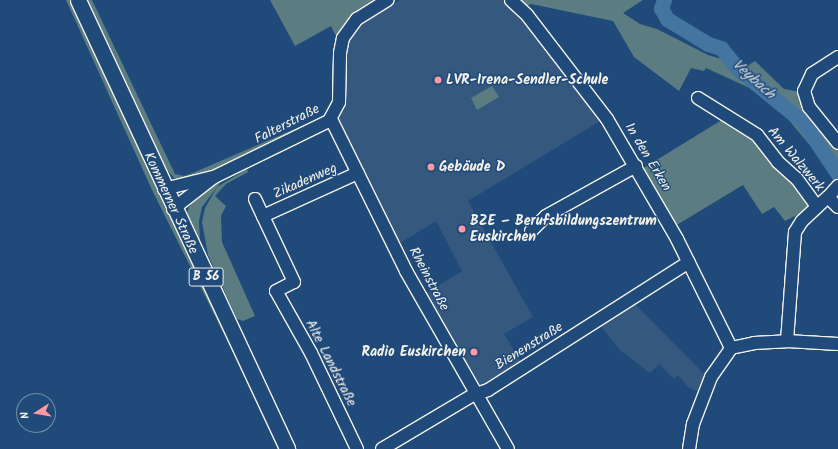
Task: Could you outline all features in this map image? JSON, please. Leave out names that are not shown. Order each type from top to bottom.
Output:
[{"type":"main road","name":"Kommerner Straße","points":[[78,0],[164,189],[287,449]]},
{"type":"street","name":"Falterstraße","points":[[174,209],[214,177],[331,119],[339,102],[340,52],[344,38],[358,19],[388,0]]},
{"type":"street","name":"In den Erken","points":[[511,0],[527,15],[598,106],[636,166],[689,262],[731,348]]},
{"type":"street","points":[[838,56],[812,74],[804,91],[808,107],[838,143]]},
{"type":"street","name":"Am Walzwerk","points":[[698,98],[714,101],[757,135],[778,162],[798,179],[817,207]]},
{"type":"street","name":"Rheinstraße","points":[[331,119],[406,271],[508,449]]},
{"type":"street","points":[[531,231],[546,216],[636,166]]},
{"type":"street","name":"Zikadenweg","points":[[263,216],[358,173]]},
{"type":"street","name":"Falterstraße","points":[[164,189],[214,177]]},
{"type":"street","name":"Am Walzwerk","points":[[787,341],[795,232],[798,225],[838,186]]},
{"type":"street","points":[[828,197],[838,207]]},
{"type":"street","name":"Zikadenweg","points":[[255,199],[294,282],[276,291]]},
{"type":"street","name":"Bienenstraße","points":[[382,449],[477,394],[494,386],[689,262]]},
{"type":"street","name":"Alte Landstraße","points":[[276,291],[311,353],[357,449]]},
{"type":"street","points":[[689,449],[693,424],[711,377],[731,348],[754,342],[787,341],[838,344]]},
{"type":"shaded area","points":[[400,0],[504,0],[521,17],[602,120],[468,201],[533,317],[504,334],[521,362],[481,386],[425,294],[462,271],[436,221],[400,243],[338,120],[343,106],[345,60],[349,40],[357,27],[368,18]]},
{"type":"shaded area","points":[[633,302],[706,376],[700,393],[688,387],[678,375],[674,379],[659,364],[650,373],[620,350],[599,324]]},
{"type":"green space","points":[[66,0],[72,0],[124,117],[215,306],[280,449],[278,449],[228,342],[152,190]]},
{"type":"green space","points":[[88,0],[92,0],[175,174],[184,176],[195,172],[325,117],[234,162],[195,178],[175,179],[167,170]]},
{"type":"green space","points":[[270,0],[381,0],[338,40],[331,26],[295,46]]},
{"type":"green space","points":[[518,0],[643,0],[623,13],[640,24],[657,29],[708,55],[725,60],[732,70],[738,72],[755,61],[784,89],[801,92],[807,111],[838,149],[838,181],[835,184],[823,161],[783,113],[756,91],[706,68],[704,71],[691,68],[679,91],[634,57],[613,21],[531,4],[527,6]]},
{"type":"green space","points":[[492,86],[499,97],[477,110],[471,98]]},
{"type":"green space","points":[[725,118],[750,133],[789,175],[811,208],[785,221],[774,207],[762,214],[743,185],[675,226],[642,169]]},
{"type":"green space","points":[[247,169],[248,172],[226,184],[215,196],[226,206],[221,216],[222,242],[255,316],[243,321],[237,319],[208,255],[202,222],[205,208],[217,187]]},
{"type":"green space","points":[[224,178],[202,207],[199,221],[200,240],[187,213],[189,207],[205,189]]},
{"type":"waterway","name":"Veybach","points":[[664,0],[661,8],[667,19],[708,44],[721,48],[739,70],[803,122],[838,174]]},
{"type":"place","name":"LVR-Irena-Sendler-Schule","points":[[438,80]]},
{"type":"place","name":"Gebäude D","points":[[431,167]]},
{"type":"place","name":"BZE – Berufsbildungszentrum Euskirchen","points":[[462,229]]},
{"type":"place","name":"Radio Euskirchen","points":[[474,352]]}]
